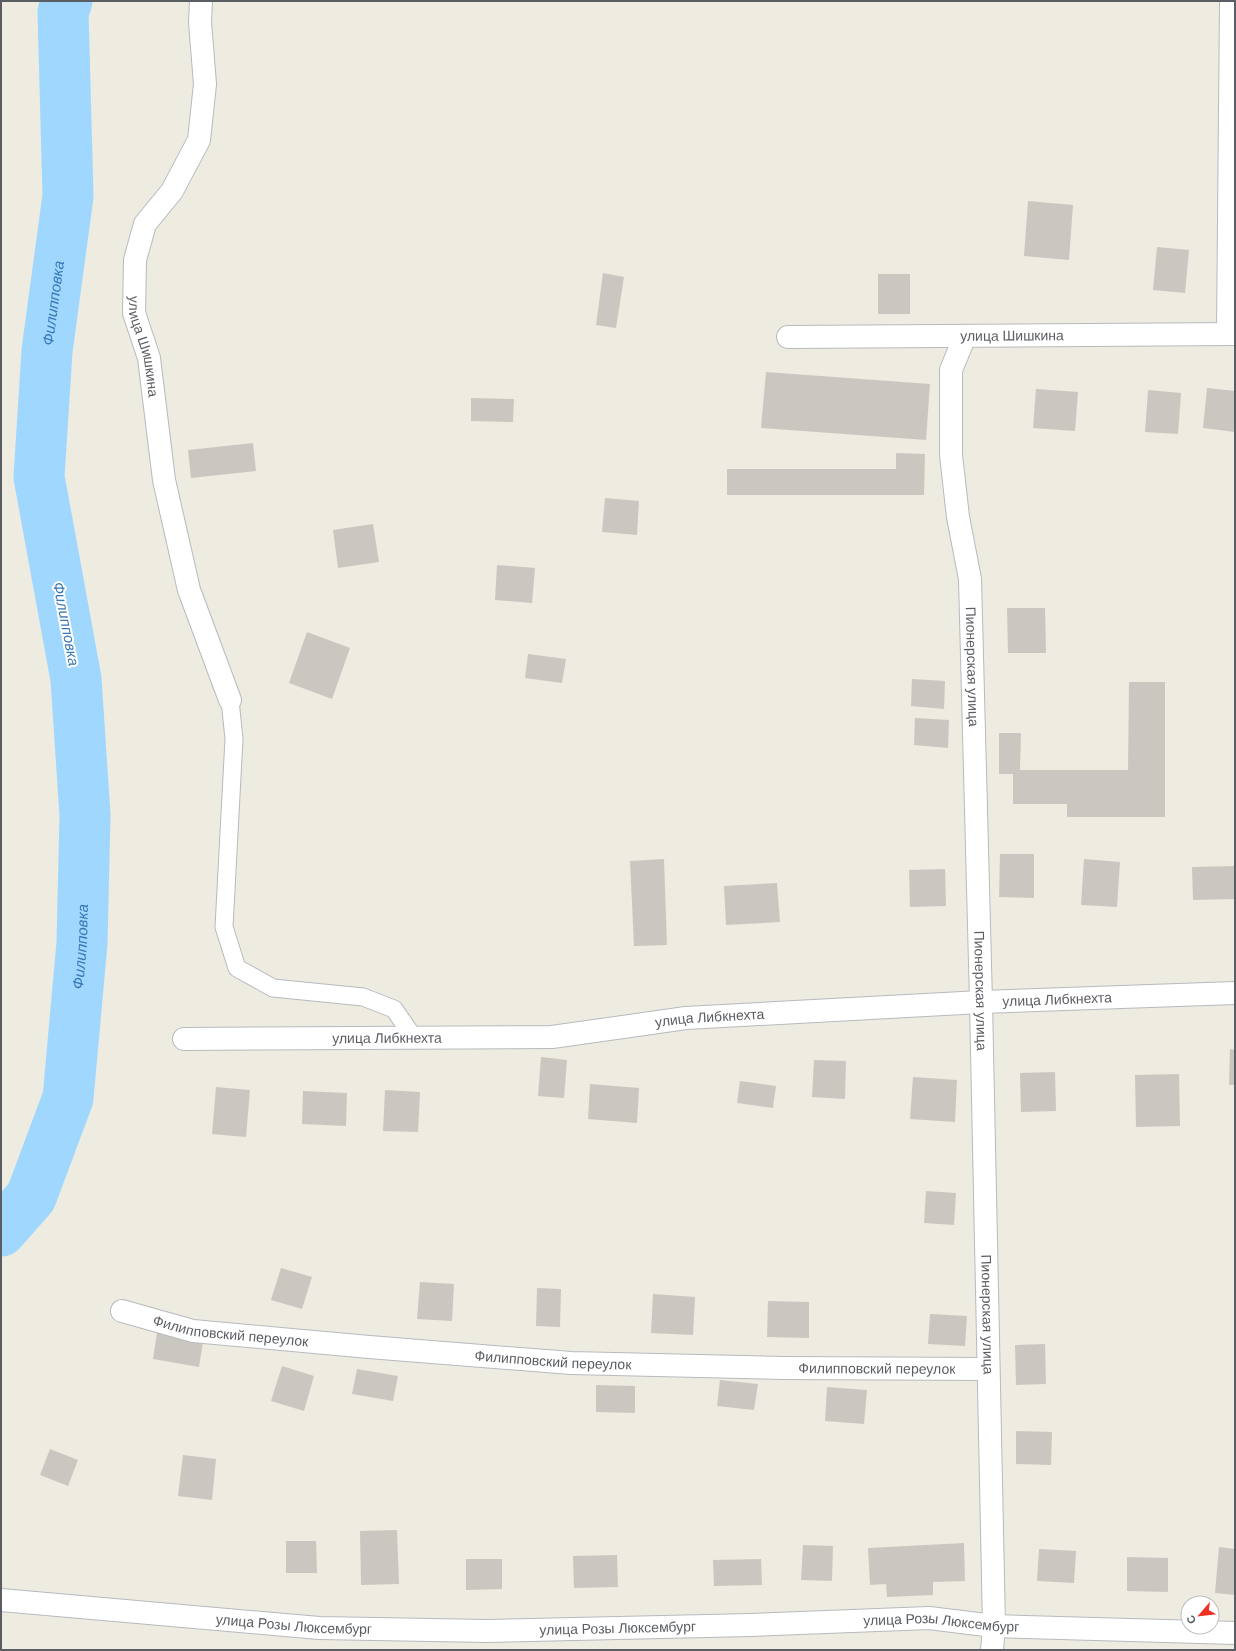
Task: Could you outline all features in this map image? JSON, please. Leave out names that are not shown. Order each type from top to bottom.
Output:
[{"type":"street","name":"улица Шишкина","points":[[201,1],[200,22],[205,84],[199,140],[172,191],[145,224],[135,260],[134,313],[149,358],[164,480],[189,590],[230,700]]},
{"type":"street","points":[[1231,1],[1231,334]]},
{"type":"street","name":"улица Шишкина","points":[[788,337],[1231,334]]},
{"type":"street","name":"Пионерская улица","points":[[965,336],[951,370],[951,455],[958,518],[970,579],[981,1002],[994,1626],[992,1650]]},
{"type":"street","name":"улица Либкнехта","points":[[184,1039],[552,1037],[686,1018],[981,1002],[1235,993]]},
{"type":"street","name":"Филипповский переулок","points":[[122,1310],[192,1331],[376,1348],[571,1363],[775,1368],[988,1369]]},
{"type":"street","name":"улица Розы Люксембург","points":[[1,1600],[319,1628],[487,1631],[751,1625],[929,1618],[994,1626],[1235,1633]]},
{"type":"lane","points":[[230,700],[234,739],[224,927],[237,968],[273,988],[363,996],[394,1009],[414,1038]]},
{"type":"building","points":[[1028,201],[1073,205],[1069,260],[1024,256]]},
{"type":"building","points":[[1157,247],[1189,250],[1185,293],[1153,290]]},
{"type":"building","points":[[603,273],[624,277],[616,328],[596,325]]},
{"type":"building","points":[[878,274],[910,274],[910,314],[878,314]]},
{"type":"building","points":[[766,372],[930,384],[926,440],[761,428]]},
{"type":"building","points":[[1207,388],[1235,391],[1235,432],[1203,428]]},
{"type":"building","points":[[1036,389],[1078,392],[1075,431],[1033,428]]},
{"type":"building","points":[[1148,390],[1181,393],[1178,434],[1145,432]]},
{"type":"building","points":[[471,398],[514,399],[513,422],[471,421]]},
{"type":"building","points":[[253,443],[256,471],[191,478],[188,450]]},
{"type":"building","points":[[896,453],[925,454],[924,495],[727,495],[727,469],[896,469]]},
{"type":"building","points":[[605,498],[639,501],[637,535],[602,532]]},
{"type":"building","points":[[373,524],[379,562],[338,568],[333,530]]},
{"type":"building","points":[[497,565],[535,568],[532,603],[495,600]]},
{"type":"building","points":[[1007,608],[1045,608],[1046,653],[1008,653]]},
{"type":"building","points":[[307,632],[350,648],[332,699],[289,683]]},
{"type":"building","points":[[528,654],[566,659],[562,683],[525,678]]},
{"type":"building","points":[[912,679],[945,681],[944,709],[911,706]]},
{"type":"building","points":[[1129,682],[1165,682],[1165,817],[1067,817],[1067,804],[1013,804],[1013,774],[999,774],[999,733],[1021,733],[1020,770],[1128,770]]},
{"type":"building","points":[[915,718],[949,720],[948,748],[914,745]]},
{"type":"building","points":[[1000,854],[1034,854],[1034,898],[999,897]]},
{"type":"building","points":[[664,859],[667,945],[634,946],[630,861]]},
{"type":"building","points":[[1084,859],[1120,862],[1117,907],[1081,905]]},
{"type":"building","points":[[1235,866],[1235,899],[1193,900],[1192,867]]},
{"type":"building","points":[[945,869],[946,906],[910,907],[909,870]]},
{"type":"building","points":[[777,883],[780,922],[726,925],[724,886]]},
{"type":"building","points":[[1230,1049],[1235,1050],[1235,1085],[1229,1085]]},
{"type":"building","points":[[541,1057],[567,1060],[564,1098],[538,1096]]},
{"type":"building","points":[[814,1060],[846,1061],[845,1099],[812,1097]]},
{"type":"building","points":[[1055,1072],[1056,1111],[1021,1112],[1020,1073]]},
{"type":"building","points":[[1179,1074],[1180,1126],[1136,1127],[1135,1075]]},
{"type":"building","points":[[913,1077],[957,1080],[955,1122],[910,1119]]},
{"type":"building","points":[[740,1081],[776,1086],[773,1108],[737,1103]]},
{"type":"building","points":[[590,1084],[639,1088],[637,1123],[588,1119]]},
{"type":"building","points":[[216,1087],[250,1090],[246,1137],[212,1134]]},
{"type":"building","points":[[385,1090],[420,1092],[418,1132],[383,1131]]},
{"type":"building","points":[[303,1091],[347,1093],[346,1126],[302,1124]]},
{"type":"building","points":[[926,1191],[956,1193],[954,1225],[924,1223]]},
{"type":"building","points":[[281,1268],[312,1277],[302,1309],[271,1300]]},
{"type":"building","points":[[420,1282],[454,1284],[452,1321],[417,1319]]},
{"type":"building","points":[[537,1288],[561,1289],[560,1327],[536,1326]]},
{"type":"building","points":[[653,1294],[695,1297],[693,1335],[651,1333]]},
{"type":"building","points":[[768,1301],[809,1302],[809,1338],[767,1337]]},
{"type":"building","points":[[930,1314],[967,1316],[965,1346],[928,1344]]},
{"type":"building","points":[[157,1333],[203,1342],[199,1367],[153,1359]]},
{"type":"building","points":[[1045,1344],[1046,1384],[1016,1385],[1015,1345]]},
{"type":"building","points":[[282,1366],[314,1376],[304,1411],[271,1401]]},
{"type":"building","points":[[357,1369],[398,1376],[393,1401],[352,1394]]},
{"type":"building","points":[[720,1380],[758,1384],[754,1410],[717,1406]]},
{"type":"building","points":[[596,1385],[635,1386],[635,1413],[596,1412]]},
{"type":"building","points":[[827,1387],[867,1390],[864,1424],[825,1421]]},
{"type":"building","points":[[1016,1431],[1052,1432],[1051,1465],[1016,1464]]},
{"type":"building","points":[[50,1449],[78,1460],[68,1486],[40,1475]]},
{"type":"building","points":[[183,1455],[216,1459],[212,1500],[178,1496]]},
{"type":"building","points":[[397,1530],[399,1584],[361,1585],[360,1531]]},
{"type":"building","points":[[286,1541],[316,1541],[317,1573],[286,1573]]},
{"type":"building","points":[[964,1543],[965,1581],[933,1582],[933,1595],[887,1597],[886,1584],[870,1585],[868,1548]]},
{"type":"building","points":[[803,1545],[833,1546],[832,1581],[801,1580]]},
{"type":"building","points":[[1219,1547],[1235,1549],[1235,1595],[1215,1593]]},
{"type":"building","points":[[1039,1549],[1076,1551],[1074,1583],[1037,1581]]},
{"type":"building","points":[[617,1555],[618,1587],[574,1588],[573,1556]]},
{"type":"building","points":[[1127,1557],[1168,1558],[1168,1592],[1127,1591]]},
{"type":"building","points":[[466,1559],[502,1559],[502,1589],[466,1590]]},
{"type":"building","points":[[761,1559],[762,1585],[714,1586],[713,1560]]},
{"type":"waterway","name":"Филипповка","points":[[1,1231],[31,1197],[68,1098],[82,943],[85,815],[76,679],[39,477],[47,351],[68,196],[63,12],[67,1]]}]
